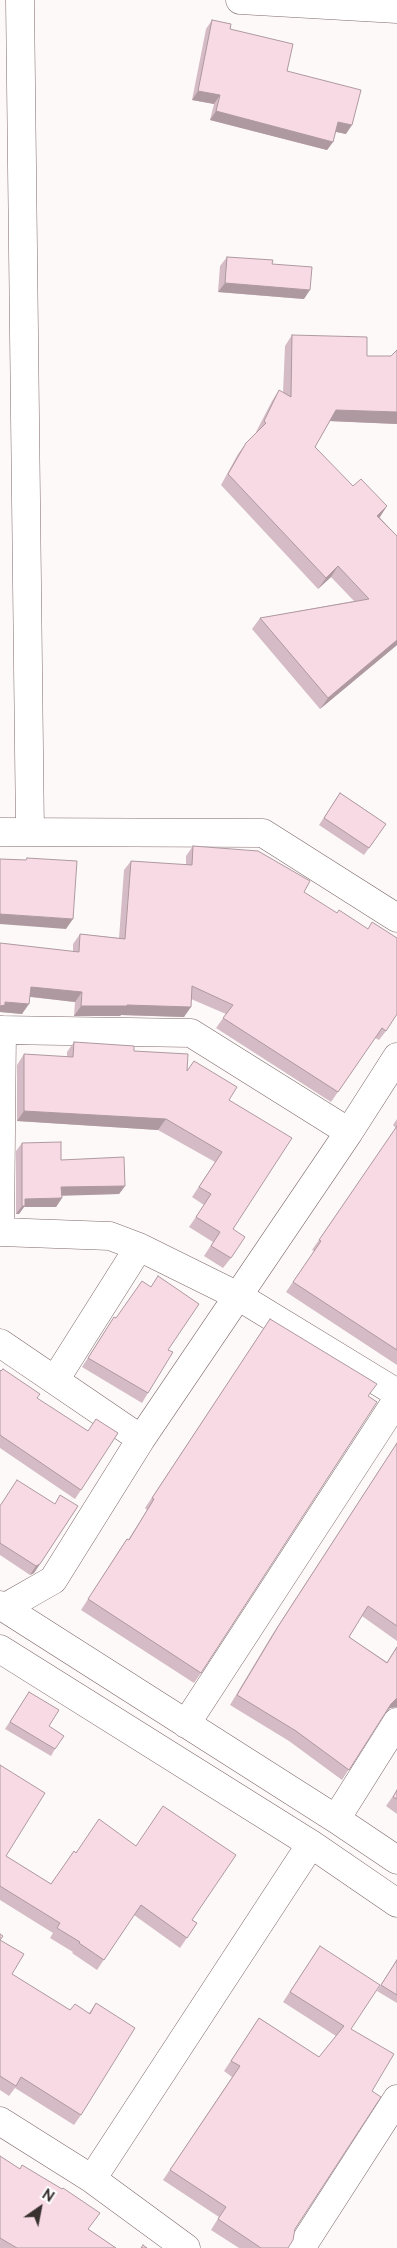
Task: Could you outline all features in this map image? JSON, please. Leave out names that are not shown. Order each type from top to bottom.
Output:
[{"type":"street","points":[[20,0],[30,832]]},
{"type":"street","points":[[240,0],[397,9]]},
{"type":"street","points":[[0,832],[263,833],[397,918]]},
{"type":"street","points":[[349,1132],[190,1033],[1,1030],[0,1232],[110,1236],[139,1247],[238,1296],[397,1393]]},
{"type":"street","points":[[397,1057],[349,1132],[141,1439],[53,1580],[2,1607],[336,1819],[397,1860]]},
{"type":"street","points":[[55,1380],[139,1247]]},
{"type":"street","points":[[0,1343],[141,1439]]},
{"type":"street","points":[[186,1724],[397,1400]]},
{"type":"street","points":[[75,1653],[19,1637],[3,1656],[311,1844],[397,1903]]},
{"type":"street","points":[[336,1819],[397,1722]]},
{"type":"street","points":[[92,2179],[311,1844]]},
{"type":"street","points":[[301,2248],[397,2099]]},
{"type":"street","points":[[0,2121],[92,2179],[186,2248]]},
{"type":"building","points":[[212,20],[231,24],[230,29],[293,44],[287,71],[361,90],[352,125],[338,122],[333,142],[216,111],[220,95],[198,91]]},
{"type":"building","points":[[227,257],[273,260],[272,264],[312,267],[310,290],[225,283]]},
{"type":"building","points":[[292,335],[367,337],[367,356],[391,356],[397,350],[397,412],[336,410],[315,447],[353,486],[361,479],[387,506],[377,516],[397,536],[397,640],[328,698],[260,618],[369,599],[338,566],[326,578],[228,474],[246,443],[266,423],[264,421],[279,390],[291,397]]},
{"type":"building","points":[[340,793],[386,824],[369,848],[324,818]]},
{"type":"building","points":[[193,846],[258,851],[310,881],[304,892],[337,913],[339,910],[368,929],[372,922],[397,938],[397,1014],[386,1031],[382,1028],[338,1092],[223,1018],[233,1005],[192,986],[191,1007],[81,1006],[82,992],[31,987],[29,1004],[5,1002],[5,1005],[0,1006],[0,943],[79,952],[80,934],[125,939],[131,861],[192,865]]},
{"type":"building","points":[[27,858],[77,861],[73,919],[0,914],[0,859],[26,860]]},
{"type":"building","points":[[74,1042],[134,1046],[134,1051],[188,1054],[187,1071],[194,1061],[237,1087],[229,1100],[292,1138],[233,1229],[245,1237],[231,1258],[211,1246],[220,1232],[196,1217],[211,1194],[199,1187],[222,1152],[166,1119],[24,1111],[24,1054],[73,1057]]},
{"type":"building","points":[[397,1126],[397,1350],[293,1282],[321,1241],[319,1240]]},
{"type":"building","points":[[61,1142],[61,1160],[124,1157],[125,1186],[61,1187],[62,1198],[25,1199],[25,1206],[22,1206],[22,1143]]},
{"type":"building","points":[[158,1276],[199,1304],[168,1350],[173,1352],[148,1393],[88,1358],[114,1317],[116,1318],[142,1281],[151,1287]]},
{"type":"building","points":[[270,1319],[377,1384],[368,1396],[377,1402],[201,1673],[88,1599],[127,1539],[129,1540],[154,1499],[152,1498]]},
{"type":"building","points":[[3,1369],[40,1394],[37,1398],[88,1431],[96,1419],[118,1433],[81,1490],[0,1435],[0,1370]]},
{"type":"building","points":[[397,1443],[397,1626],[368,1606],[349,1637],[387,1663],[397,1647],[397,1698],[391,1704],[349,1770],[296,1731],[237,1695],[279,1625]]},
{"type":"building","points":[[17,1480],[55,1504],[60,1495],[78,1506],[40,1564],[36,1566],[0,1543],[0,1506]]},
{"type":"building","points":[[29,1692],[59,1710],[49,1726],[64,1736],[55,1749],[10,1722]]},
{"type":"building","points":[[0,1765],[45,1793],[6,1856],[51,1884],[74,1851],[76,1853],[99,1819],[136,1846],[163,1806],[236,1855],[192,1920],[197,1923],[187,1938],[141,1905],[104,1960],[57,1928],[60,1923],[0,1886]]},
{"type":"building","points":[[397,1790],[397,1799],[393,1797]]},
{"type":"building","points":[[0,1940],[24,1954],[12,1974],[70,2010],[75,2004],[90,2014],[96,2003],[135,2028],[81,2115],[21,2077],[16,2086],[0,2076]]},
{"type":"building","points":[[320,1946],[380,1985],[351,2029],[394,2054],[372,2091],[381,2097],[295,2229],[293,2240],[288,2248],[261,2248],[218,2219],[226,2207],[170,2170],[240,2066],[231,2061],[259,2018],[319,2057],[344,2026],[290,1992]]},
{"type":"building","points":[[397,1960],[397,1995],[381,1985]]},
{"type":"building","points":[[0,2156],[20,2169],[22,2165],[63,2188],[100,2213],[88,2229],[116,2248],[17,2248],[0,2238]]}]
